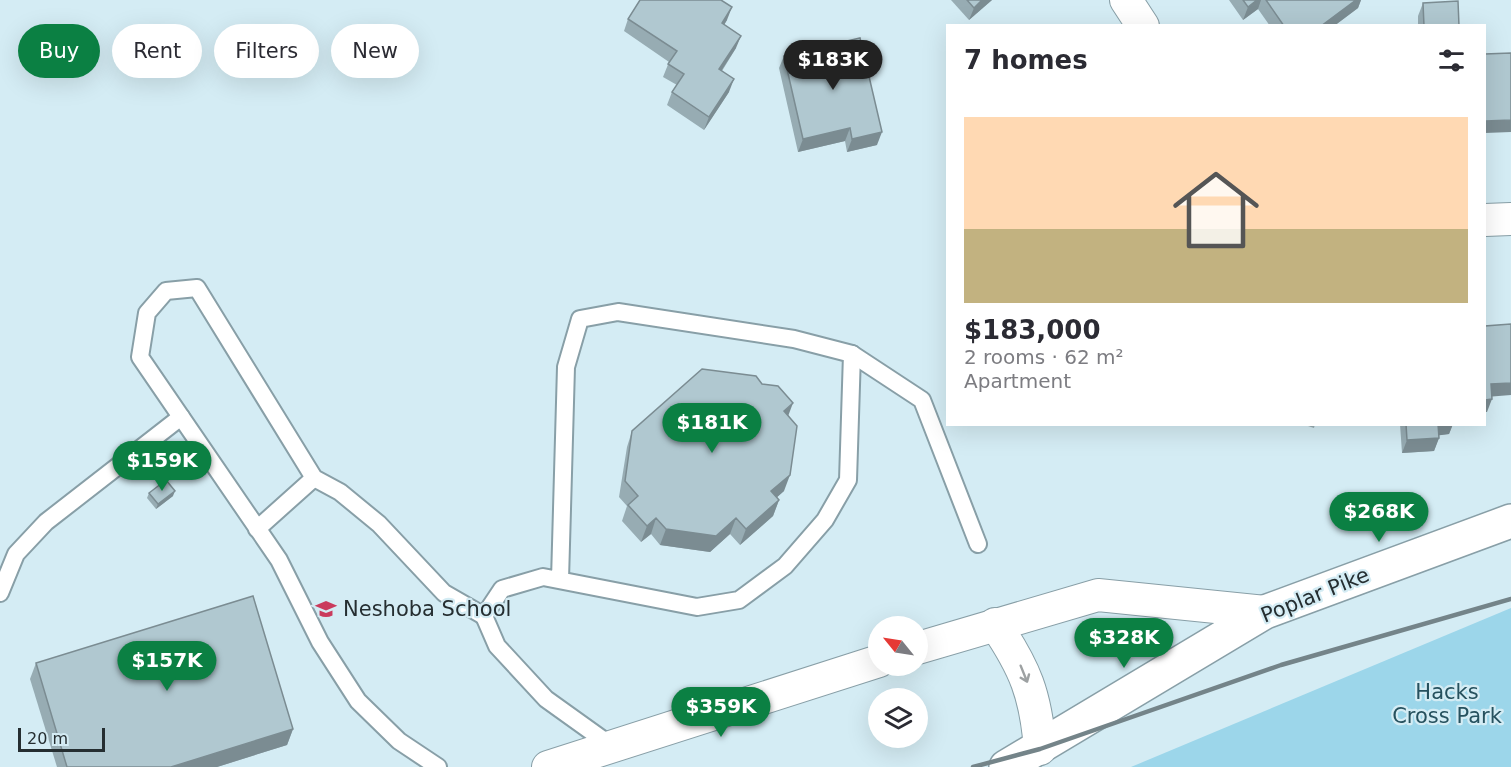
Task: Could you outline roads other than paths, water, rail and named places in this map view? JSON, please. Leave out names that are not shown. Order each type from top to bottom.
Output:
[{"type":"main road","name":"Poplar Pike","points":[[1006,767],[1265,612],[1511,521]]},
{"type":"street","points":[[1126,0],[1142,24]]},
{"type":"street","points":[[1486,220],[1511,219]]},
{"type":"street","points":[[928,645],[1098,595],[1265,612]]},
{"type":"street","points":[[995,624],[1018,657],[1031,690],[1038,716],[1040,748]]},
{"type":"street","points":[[548,767],[868,665]]},
{"type":"lane","points":[[438,767],[399,741],[358,701],[320,642],[279,560],[140,357],[147,313],[166,291],[197,288],[314,478],[340,492],[379,524],[444,593],[484,616],[497,646],[546,699],[613,747]]},
{"type":"lane","points":[[560,580],[566,367],[580,319],[618,312],[794,339],[852,354],[922,400],[978,544]]},
{"type":"lane","points":[[484,616],[502,589],[543,577],[697,607],[739,600],[785,566],[825,520],[848,480],[852,354]]},
{"type":"lane","points":[[0,593],[16,554],[46,522],[182,417]]},
{"type":"lane","points":[[257,529],[314,478]]},
{"type":"railway","points":[[973,767],[1040,749],[1281,665],[1511,599]]},
{"type":"place","name":"Neshoba School","points":[[326,609]]},
{"type":"park label","name":"Hacks Cross Park","points":[[1447,704]]}]
